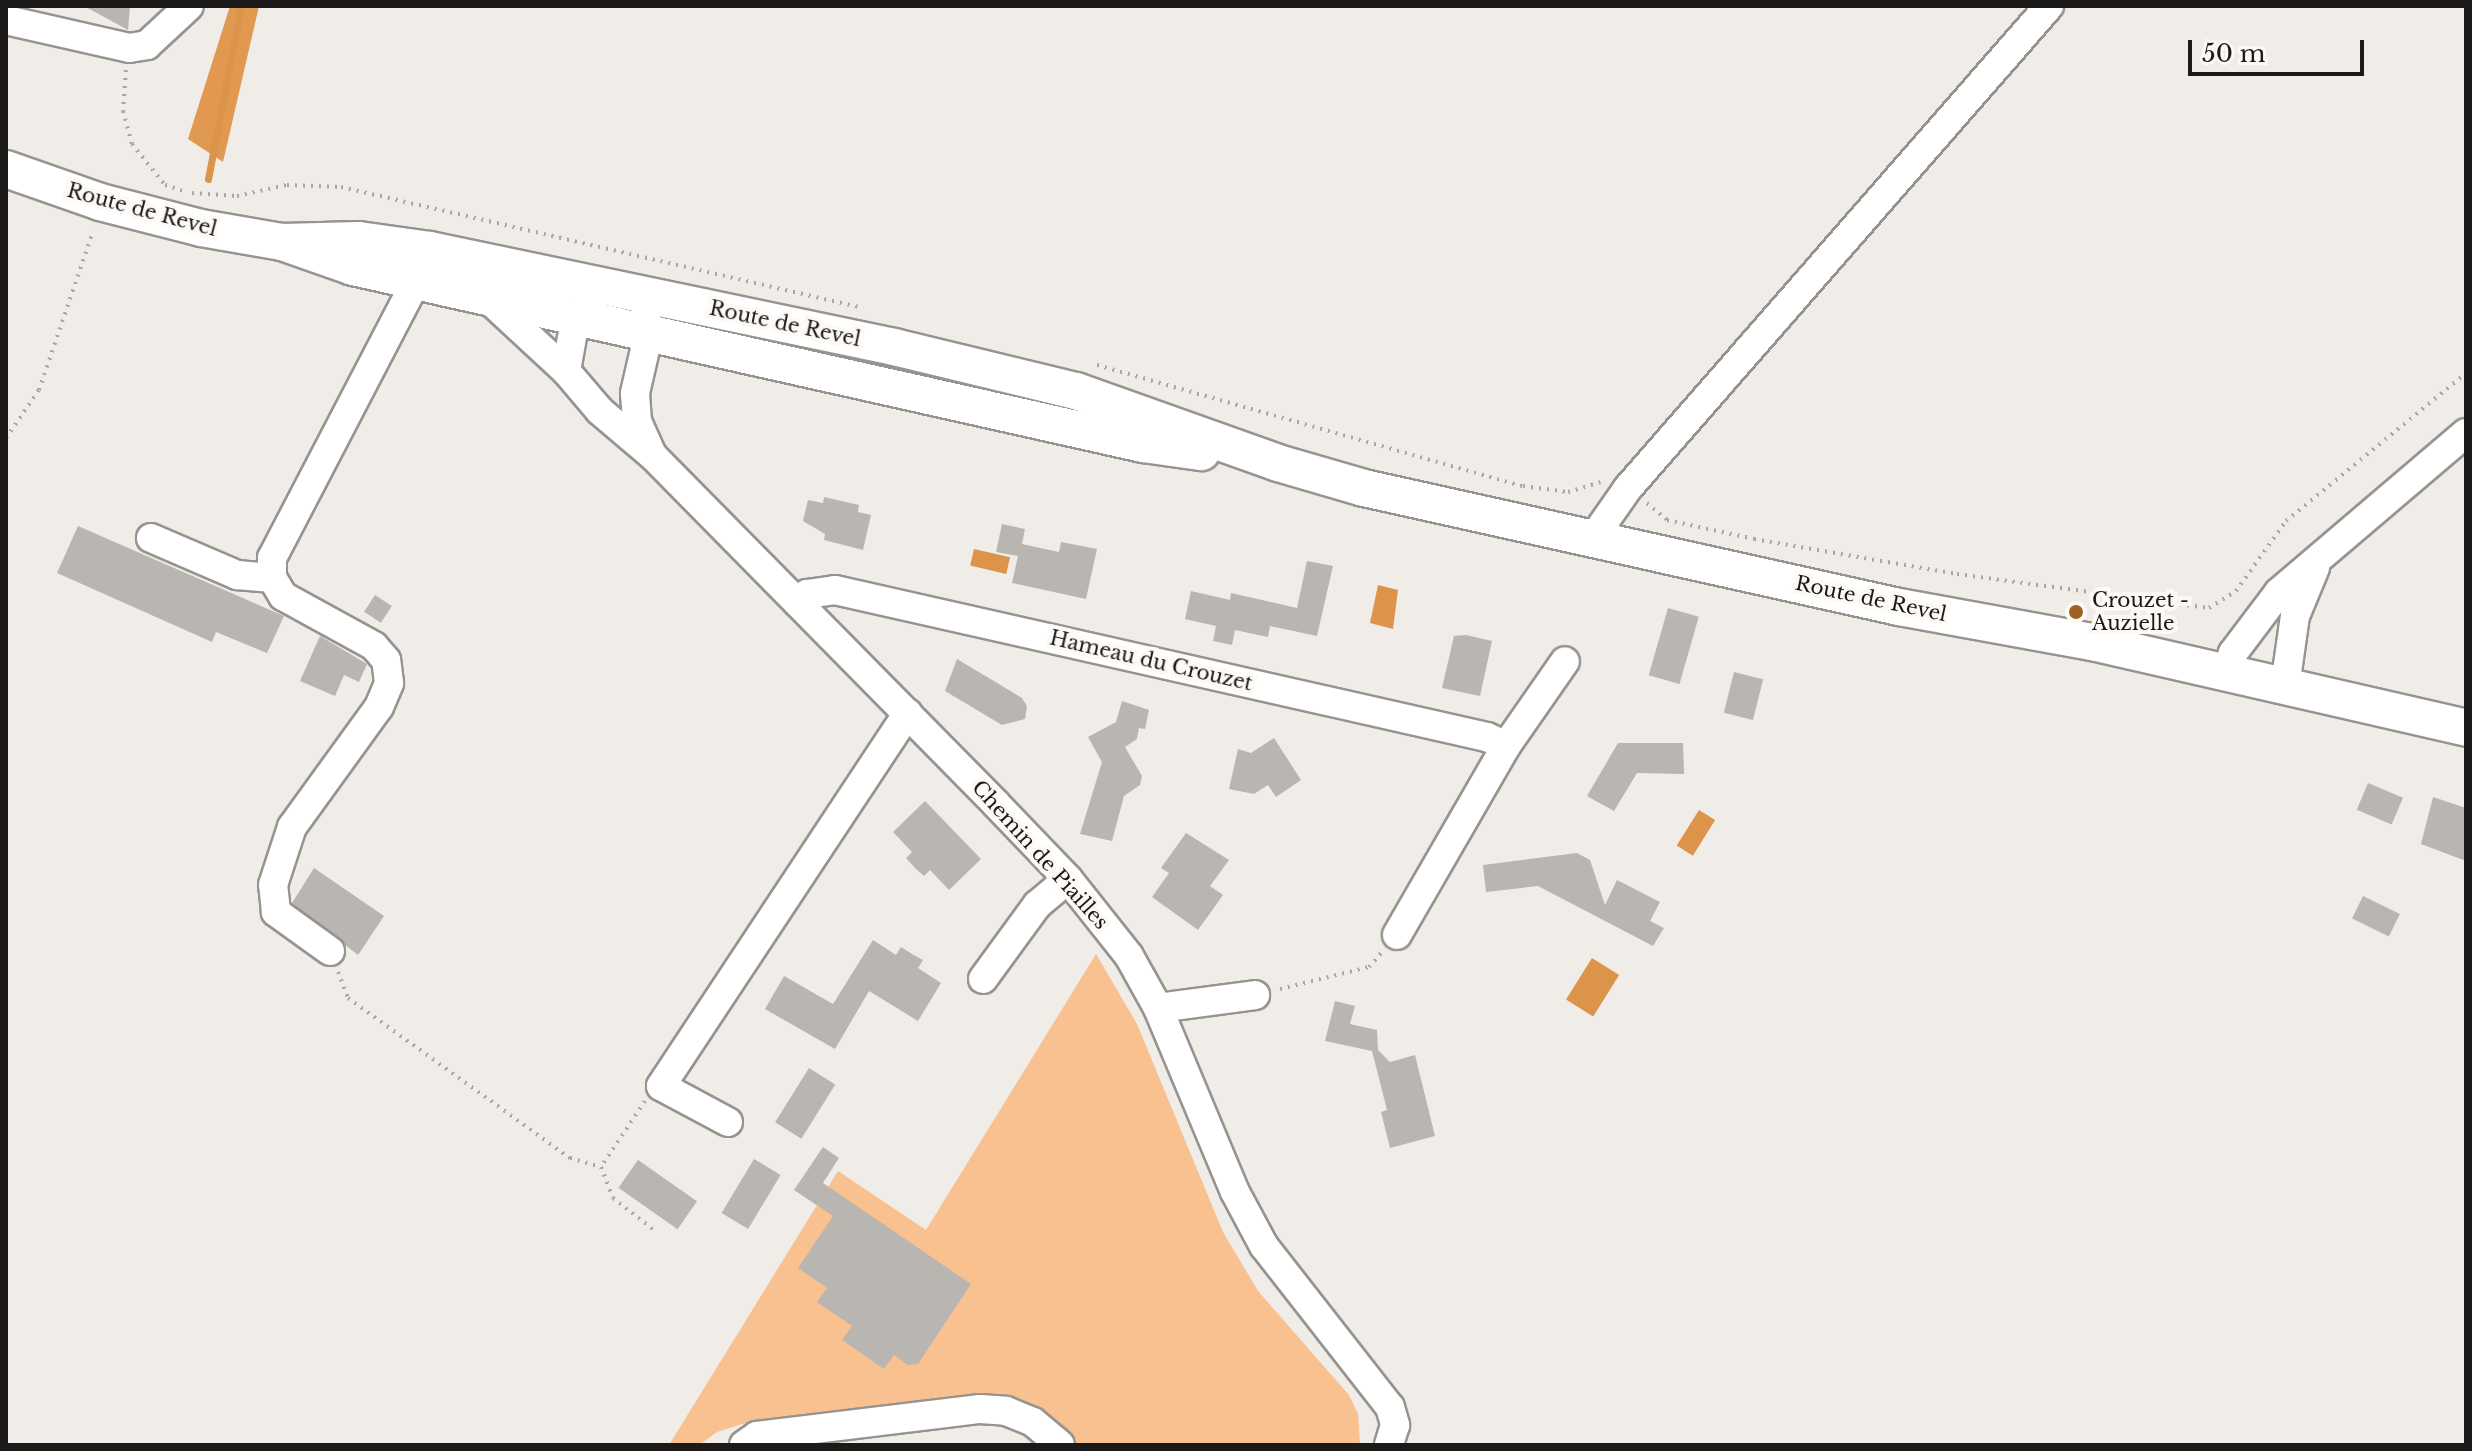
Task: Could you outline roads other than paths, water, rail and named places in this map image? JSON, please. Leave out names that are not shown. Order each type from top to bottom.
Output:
[{"type":"main road","name":"Route de Revel","points":[[6,169],[196,227],[282,242],[353,267],[425,265],[630,291],[1076,391],[1278,463],[1364,488],[2226,673],[2466,728]]},
{"type":"main road","name":"Route de Revel","points":[[425,265],[485,295],[1143,444],[1278,463]]},
{"type":"street","points":[[6,20],[129,48],[147,45],[189,6]]},
{"type":"street","points":[[1593,538],[1628,488],[2049,6]]},
{"type":"street","points":[[330,951],[276,912],[273,885],[292,827],[379,707],[389,683],[386,660],[374,646],[294,604],[272,578],[272,558],[425,265]]},
{"type":"street","points":[[566,371],[576,315],[630,291]]},
{"type":"street","name":"Chemin de Piailles","points":[[630,291],[649,332],[635,393],[637,421],[653,456]]},
{"type":"street","name":"Chemin de Piailles","points":[[485,295],[566,371],[600,411],[653,456],[908,713],[1068,879],[1129,956],[1158,1008],[1235,1192],[1264,1246],[1390,1407],[1395,1425],[1389,1445]]},
{"type":"street","points":[[2226,673],[2256,620],[2322,556],[2466,433]]},
{"type":"street","points":[[151,538],[237,575],[272,578]]},
{"type":"street","points":[[2285,686],[2295,616],[2322,556]]},
{"type":"street","name":"Hameau du Crouzet","points":[[797,602],[807,594],[835,590],[1471,733],[1506,746]]},
{"type":"street","points":[[1397,935],[1506,746],[1565,661]]},
{"type":"street","points":[[728,1122],[661,1086],[908,713]]},
{"type":"street","points":[[983,979],[1037,905],[1068,879]]},
{"type":"street","points":[[1158,1008],[1255,995]]},
{"type":"street","points":[[744,1445],[757,1436],[980,1409],[1006,1411],[1033,1422],[1060,1445]]},
{"type":"waterway","points":[[208,179],[241,6]]},
{"type":"place","name":"Crouzet - Auzielle","points":[[2076,612]]}]
